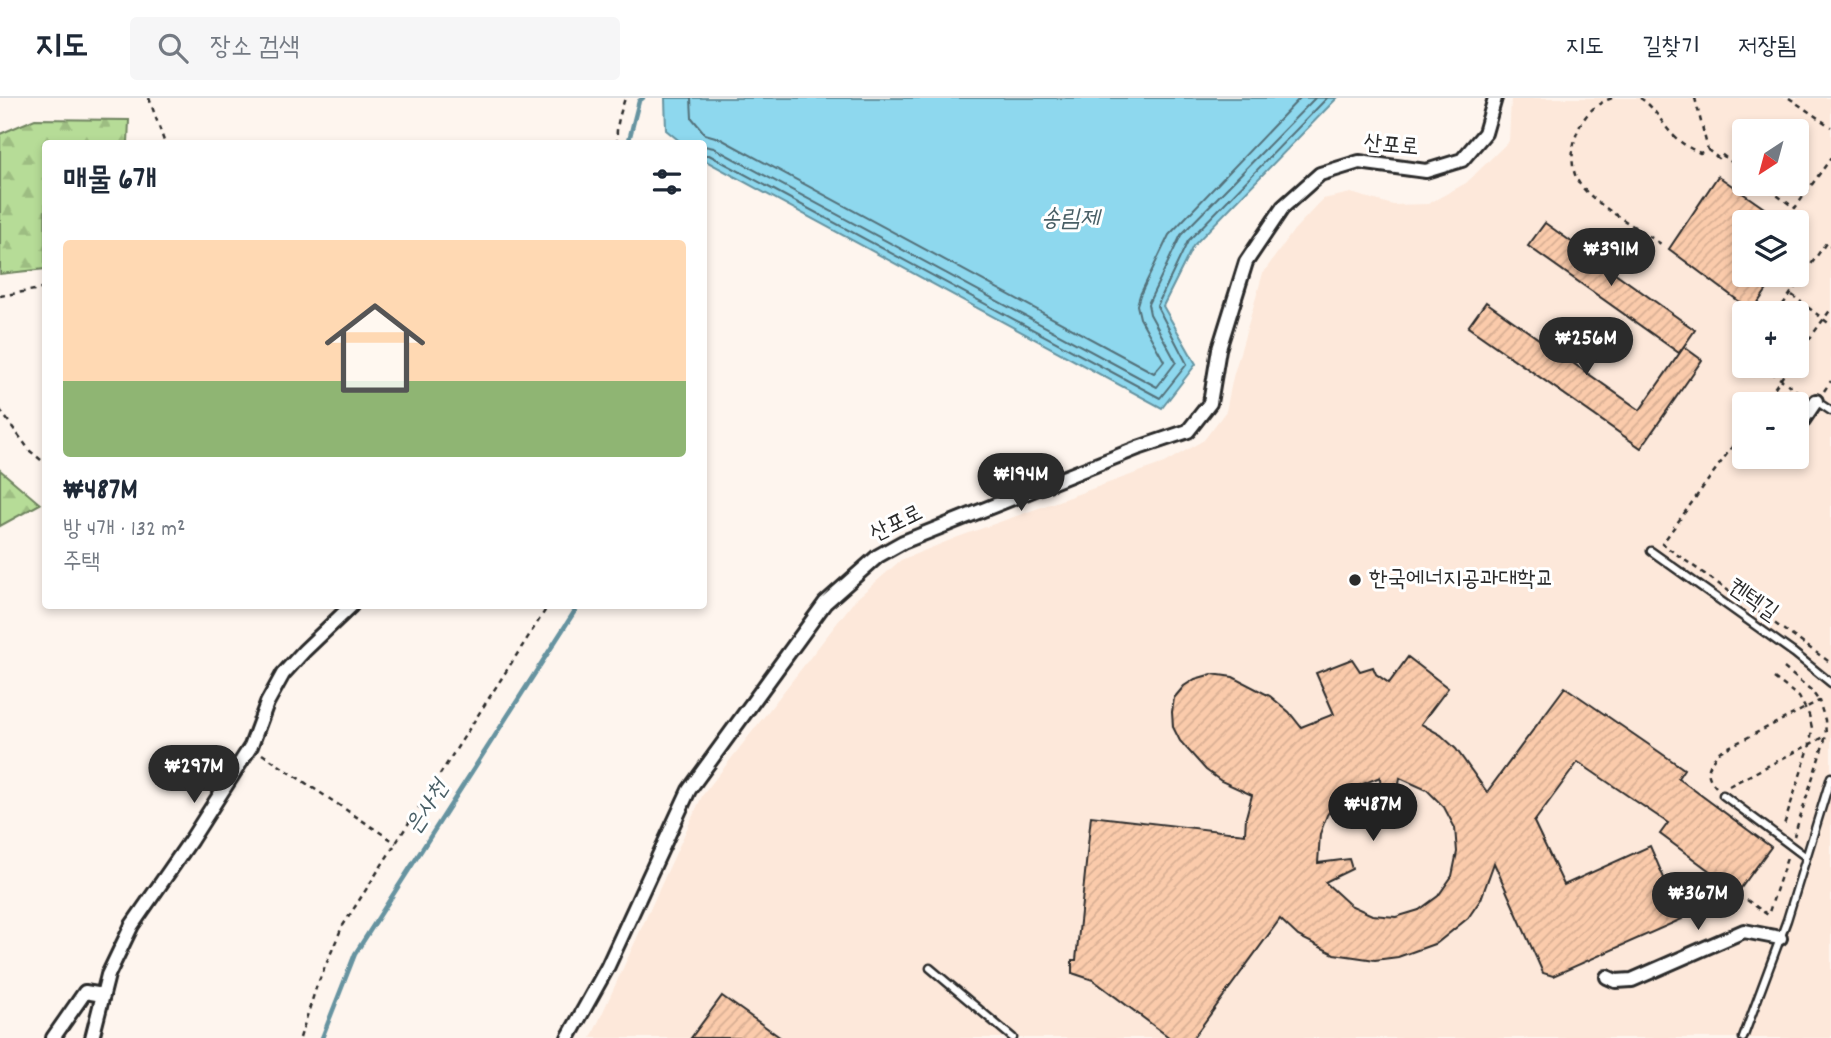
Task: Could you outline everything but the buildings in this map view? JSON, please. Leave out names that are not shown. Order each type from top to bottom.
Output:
[{"type":"street","name":"산포로","points":[[568,1038],[607,968],[689,790],[825,603],[878,556],[903,542],[1138,448],[1188,431],[1210,402],[1219,349],[1246,262],[1283,207],[1320,174],[1359,162],[1426,171],[1462,160],[1485,132],[1495,98]]},
{"type":"street","points":[[1809,408],[1815,397]]},
{"type":"street","points":[[92,1038],[119,949],[132,925],[251,746],[267,703],[284,674],[348,609]]},
{"type":"street","points":[[1607,976],[1616,981],[1632,980],[1744,931],[1780,938]]},
{"type":"street","points":[[53,1038],[85,992],[103,995]]},
{"type":"lane","points":[[1815,397],[1831,411]]},
{"type":"lane","name":"켄텍길","points":[[1651,551],[1794,653],[1831,683]]},
{"type":"lane","points":[[1743,1038],[1780,938],[1831,777]]},
{"type":"lane","points":[[1723,795],[1806,857]]},
{"type":"lane","points":[[930,968],[1013,1038]]},
{"type":"path","points":[[156,98],[150,99],[164,140]]},
{"type":"path","points":[[618,140],[618,124],[625,98]]},
{"type":"path","points":[[1612,98],[1599,102],[1583,118],[1575,139],[1572,164],[1581,186],[1661,244]]},
{"type":"path","points":[[1640,98],[1649,103],[1671,134],[1689,149],[1700,153],[1708,150]]},
{"type":"path","points":[[1695,98],[1708,150],[1718,158],[1721,155],[1732,163]]},
{"type":"path","points":[[1789,98],[1831,127]]},
{"type":"path","points":[[1810,187],[1831,158]]},
{"type":"path","points":[[1778,196],[1795,208],[1804,196]]},
{"type":"path","points":[[1786,301],[1826,243],[1831,247]]},
{"type":"path","points":[[0,296],[42,289]]},
{"type":"path","points":[[1791,294],[1831,325]]},
{"type":"path","points":[[1809,340],[1831,309]]},
{"type":"path","points":[[1772,392],[1781,379],[1815,397],[1831,381]]},
{"type":"path","points":[[0,410],[30,451],[42,461]]},
{"type":"path","points":[[1732,447],[1662,544],[1831,663]]},
{"type":"path","points":[[300,1038],[332,946],[546,609]]},
{"type":"path","points":[[1784,668],[1811,690],[1819,701],[1825,720],[1826,736],[1793,840]]},
{"type":"path","points":[[1774,678],[1799,697],[1812,728],[1810,745],[1783,828]]},
{"type":"path","points":[[1819,701],[1717,753],[1708,767],[1709,779],[1720,791],[1826,736]]},
{"type":"path","points":[[251,746],[396,843]]},
{"type":"path","points":[[1747,900],[1768,915],[1789,852]]},
{"type":"shaded area","name":"한국에너지공과대학교","points":[[1511,98],[1831,98],[1831,1038],[591,1038],[702,796],[855,600],[901,560],[1164,463],[1204,440],[1226,411],[1263,273],[1294,230],[1323,199],[1351,193],[1393,205],[1428,204],[1466,183],[1509,141]]},
{"type":"green space","points":[[35,119],[129,120],[128,140],[42,140],[42,269],[0,274],[0,134]]},
{"type":"green space","points":[[0,470],[40,504],[0,526]]},
{"type":"water","name":"송림제","points":[[665,98],[1337,98],[1193,246],[1163,306],[1196,364],[1162,408],[707,162],[707,140],[678,140],[666,130]]},
{"type":"waterway","name":"은사천","points":[[629,140],[639,101],[643,98]]},
{"type":"waterway","name":"은사천","points":[[322,1038],[355,954],[576,609]]},
{"type":"place","name":"한국에너지공과대학교","points":[[1355,580]]}]
